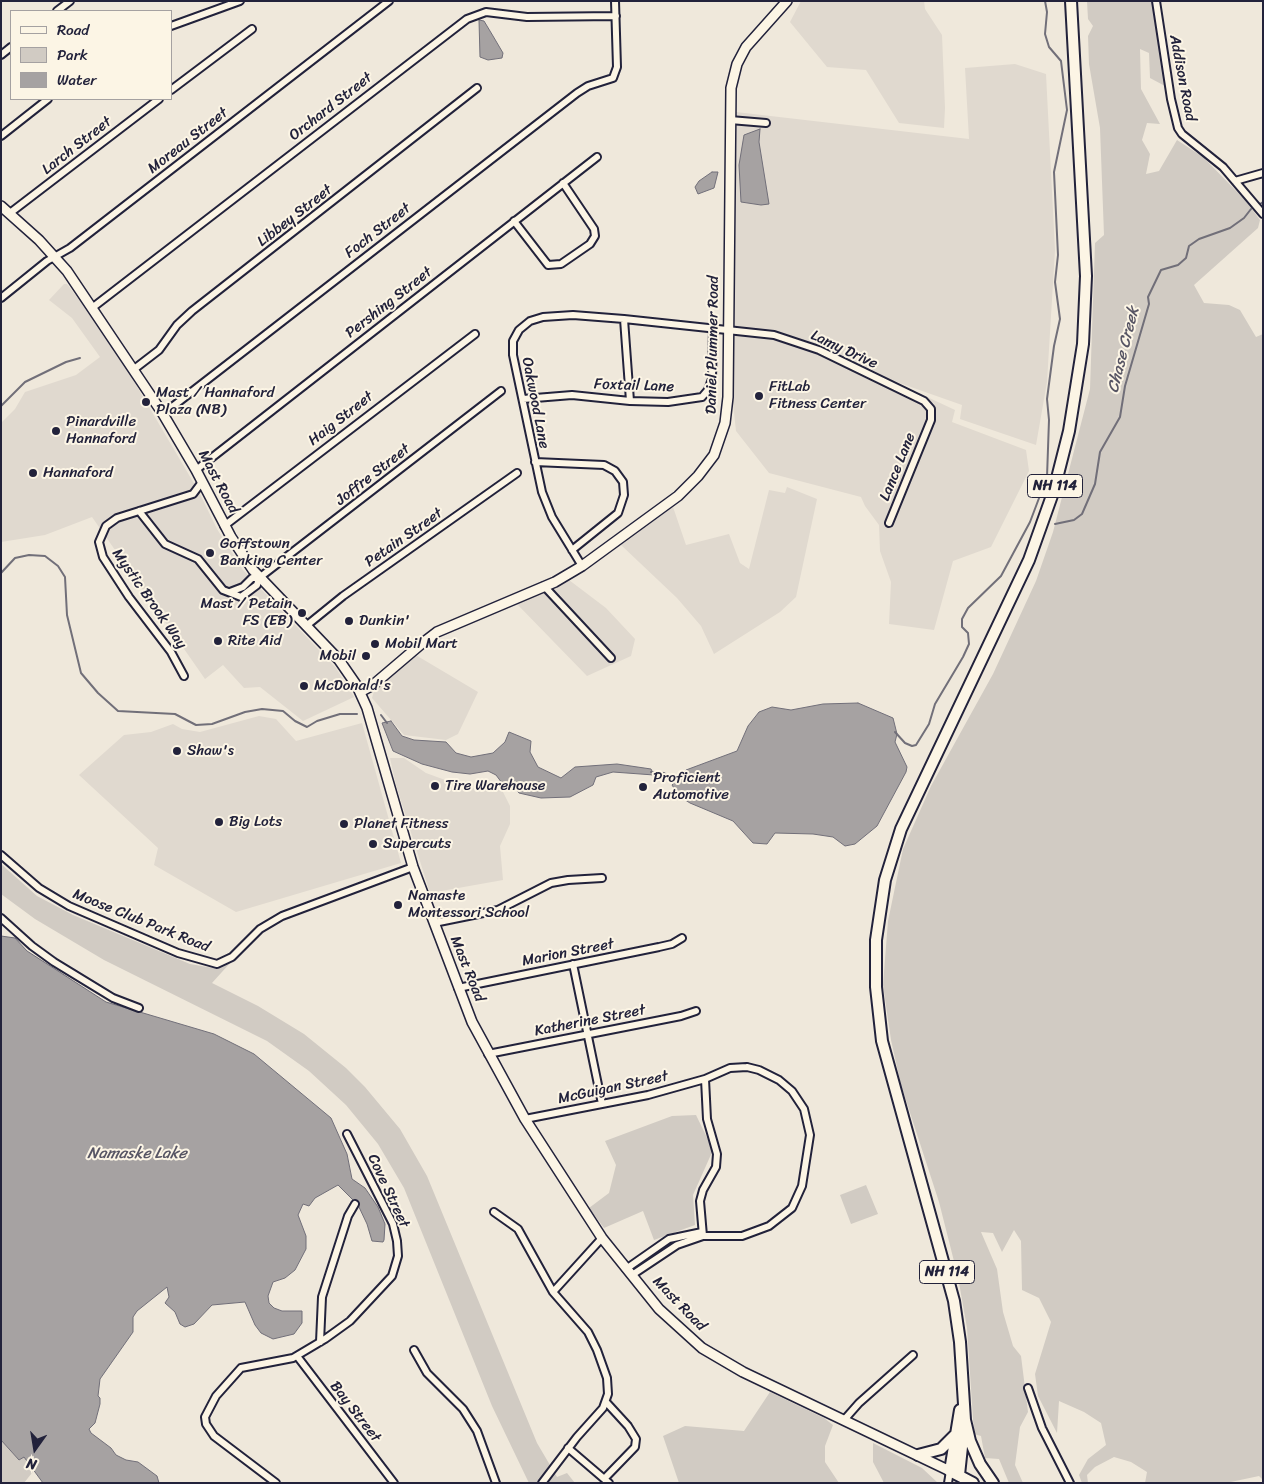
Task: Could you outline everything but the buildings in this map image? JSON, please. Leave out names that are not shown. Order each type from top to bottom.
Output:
[{"type":"main road","name":"Daniel Plummer Road","points":[[360,692],[373,685],[437,632],[544,586],[582,566],[678,496],[698,476],[714,455],[727,411],[731,88],[737,64],[751,41],[787,1]]},
{"type":"main road","name":"NH 114","points":[[993,1483],[974,1453],[965,1420],[960,1342],[954,1301],[882,1040],[876,987],[876,940],[885,880],[901,829],[1028,560],[1054,490],[1070,431],[1083,344],[1086,276],[1071,1]]},
{"type":"main road","name":"Mast Road","points":[[5,212],[56,256],[163,414],[196,470],[224,526],[259,578],[339,660],[360,692],[413,868],[458,988],[488,1054],[525,1119],[602,1238],[668,1318],[702,1348],[739,1370],[918,1455],[955,1476],[974,1483]]},
{"type":"main road","name":"NH 114","points":[[955,1476],[962,1377]]},
{"type":"main road","name":"NH 114","points":[[955,1476],[965,1420]]},
{"type":"main road","points":[[918,1455],[941,1449],[957,1433]]},
{"type":"street","points":[[58,10],[70,1]]},
{"type":"street","points":[[172,26],[240,1]]},
{"type":"street","name":"Moreau Street","points":[[1,298],[56,256],[70,248],[389,1]]},
{"type":"street","points":[[615,1],[616,16]]},
{"type":"street","name":"Addison Road","points":[[1156,1],[1171,100],[1178,128],[1182,134],[1208,154],[1235,181],[1263,214]]},
{"type":"street","name":"Orchard Street","points":[[92,308],[467,19],[486,12],[527,17],[616,16]]},
{"type":"street","name":"Foch Street","points":[[163,414],[577,93],[588,86],[613,78],[617,67],[616,16]]},
{"type":"street","points":[[172,89],[252,29]]},
{"type":"street","name":"Libbey Street","points":[[133,370],[159,350],[176,325],[192,311],[477,88]]},
{"type":"street","points":[[1,136],[47,100]]},
{"type":"street","name":"Larch Street","points":[[5,212],[158,100]]},
{"type":"street","points":[[730,120],[766,123]]},
{"type":"street","name":"Pershing Street","points":[[196,470],[597,157]]},
{"type":"street","points":[[1235,181],[1263,173]]},
{"type":"street","points":[[514,221],[544,262],[552,266],[561,264],[583,249],[594,240],[594,229],[563,183]]},
{"type":"street","name":"Oakwood Lane","points":[[582,566],[546,505],[534,462],[512,348],[516,335],[524,325],[536,318],[550,316],[624,319],[728,330]]},
{"type":"street","points":[[624,319],[630,401]]},
{"type":"street","name":"Foxtail Lane","points":[[522,400],[572,395],[630,401],[668,402],[696,398],[705,394],[712,379],[713,328]]},
{"type":"street","name":"Lamy Drive","points":[[728,330],[787,338],[819,350],[929,404],[931,420]]},
{"type":"street","name":"Haig Street","points":[[224,526],[475,334]]},
{"type":"street","name":"Joffre Street","points":[[259,578],[501,391]]},
{"type":"street","name":"Lance Lane","points":[[889,523],[931,420]]},
{"type":"street","points":[[534,462],[604,465],[615,471],[623,482],[624,494],[618,513],[572,550]]},
{"type":"street","name":"Petain Street","points":[[306,626],[343,596],[517,473]]},
{"type":"street","name":"Mystic Brook Way","points":[[184,676],[171,652],[129,597],[100,553],[100,536],[106,526],[118,518],[193,494],[202,482]]},
{"type":"street","points":[[139,511],[166,544],[198,559],[222,590],[241,597],[257,585],[259,578],[252,578],[243,587],[230,592]]},
{"type":"street","points":[[544,586],[611,658]]},
{"type":"street","name":"Moose Club Park Road","points":[[1,855],[39,888],[69,906],[178,954],[217,964],[232,957],[260,929],[282,916],[413,868]]},
{"type":"street","points":[[434,923],[498,910],[551,883],[602,878]]},
{"type":"street","points":[[1,918],[32,946],[54,962],[113,998],[139,1008]]},
{"type":"street","name":"Marion Street","points":[[458,988],[672,944],[682,938]]},
{"type":"street","points":[[573,964],[602,1104]]},
{"type":"street","name":"Katherine Street","points":[[488,1054],[696,1011]]},
{"type":"street","name":"McGuigan Street","points":[[525,1119],[664,1092],[739,1067],[754,1068],[769,1075],[792,1090],[797,1097],[807,1117],[810,1136],[802,1186],[796,1202],[787,1213],[769,1226],[750,1234],[703,1234],[678,1245],[629,1272]]},
{"type":"street","points":[[703,1234],[700,1207],[701,1196],[716,1166],[717,1154],[708,1119],[705,1079]]},
{"type":"street","name":"Cove Street","points":[[276,1483],[214,1436],[207,1428],[206,1417],[216,1396],[241,1368],[297,1356],[320,1342],[342,1327],[362,1309],[392,1276],[397,1263],[397,1241],[390,1216],[347,1134]]},
{"type":"street","points":[[320,1342],[322,1297],[348,1216],[354,1204]]},
{"type":"street","points":[[494,1212],[518,1229],[553,1292],[582,1325],[595,1345],[607,1378],[606,1402],[542,1483]]},
{"type":"street","points":[[553,1292],[602,1238]]},
{"type":"street","points":[[414,1350],[427,1373],[463,1409],[478,1431],[496,1483]]},
{"type":"street","points":[[844,1420],[859,1403],[913,1355]]},
{"type":"street","name":"Bay Street","points":[[297,1356],[394,1483]]},
{"type":"street","points":[[1028,1388],[1045,1434],[1070,1483]]},
{"type":"street","points":[[568,1448],[607,1480],[636,1445],[635,1436],[606,1402]]},
{"type":"street","points":[[948,1483],[955,1476]]},
{"type":"shaded area","points":[[801,1],[924,1],[925,9],[942,35],[944,128],[899,123],[866,70],[827,67],[790,22]]},
{"type":"shaded area","points":[[1015,64],[1046,74],[1055,250],[1047,382],[1036,445],[960,419],[962,405],[891,380],[955,410],[952,422],[1026,450],[1029,471],[991,547],[953,561],[934,630],[889,624],[891,582],[880,551],[879,525],[865,506],[861,497],[769,473],[736,431],[732,394],[736,112],[969,139],[965,68]]},
{"type":"shaded area","points":[[64,284],[67,284],[80,301],[129,373],[199,492],[217,529],[243,570],[336,668],[354,697],[303,721],[260,687],[244,688],[223,665],[205,679],[92,517],[45,535],[1,542],[1,423],[15,409],[25,392],[76,375],[100,357],[72,318],[49,300]]},
{"type":"shaded area","points":[[787,487],[817,499],[796,597],[780,612],[714,654],[701,626],[677,598],[621,545],[673,507],[686,545],[729,534],[740,563],[749,569],[769,490],[785,493]]},
{"type":"shaded area","points":[[569,580],[606,608],[635,639],[631,656],[587,676],[516,603],[556,584]]},
{"type":"shaded area","points":[[414,654],[478,692],[458,734],[446,740],[404,735],[372,698],[374,691]]},
{"type":"shaded area","points":[[259,716],[276,719],[296,741],[362,723],[401,863],[236,912],[154,865],[158,848],[79,775],[124,735],[151,732],[173,724],[182,729],[200,732]]},
{"type":"shaded area","points":[[390,758],[404,758],[426,773],[467,788],[502,790],[510,806],[510,824],[500,846],[503,880],[430,893],[396,785]]},
{"type":"green space","points":[[1087,1],[1154,1],[1165,86],[1150,78],[1149,53],[1140,49],[1141,89],[1160,124],[1147,123],[1142,140],[1150,154],[1146,174],[1159,171],[1177,140],[1203,157],[1246,201],[1260,220],[1258,228],[1194,285],[1204,303],[1229,305],[1240,310],[1256,337],[1263,334],[1263,1480],[1259,1476],[1226,1483],[1145,1483],[1147,1472],[1131,1462],[1114,1457],[1095,1467],[1087,1475],[1088,1483],[1082,1483],[1079,1475],[1088,1459],[1106,1445],[1101,1423],[1084,1412],[1059,1401],[1057,1433],[1038,1396],[1035,1374],[1051,1322],[1039,1298],[1022,1290],[1021,1241],[1014,1230],[1002,1252],[993,1233],[981,1232],[997,1269],[1003,1312],[1013,1346],[1021,1356],[1028,1412],[1020,1427],[1015,1465],[1023,1483],[1009,1483],[999,1459],[985,1458],[981,1436],[974,1434],[967,1328],[958,1277],[939,1202],[901,1085],[891,1040],[883,985],[888,921],[903,849],[931,786],[993,674],[1036,581],[1053,532],[1090,389],[1095,243],[1104,235],[1100,128],[1089,64],[1088,36],[1093,26],[1088,19]]},
{"type":"green space","points":[[1,864],[37,896],[73,915],[190,964],[213,968],[231,962],[212,983],[258,1006],[304,1034],[346,1068],[365,1087],[400,1129],[427,1176],[537,1443],[557,1477],[567,1473],[575,1483],[529,1483],[492,1406],[404,1188],[378,1144],[346,1105],[309,1071],[267,1041],[104,960],[35,919],[1,894]]},
{"type":"green space","points":[[696,1115],[713,1150],[693,1195],[695,1225],[654,1240],[643,1211],[604,1228],[589,1208],[609,1193],[616,1165],[605,1141],[672,1116]]},
{"type":"green space","points":[[866,1185],[878,1214],[851,1224],[840,1195]]},
{"type":"green space","points":[[770,1392],[824,1418],[833,1425],[825,1446],[825,1462],[839,1483],[679,1483],[663,1436],[685,1426],[744,1431]]},
{"type":"green space","points":[[1,1440],[19,1460],[24,1456],[35,1469],[24,1483],[1,1483]]},
{"type":"green space","points":[[873,1443],[922,1468],[938,1483],[884,1483],[873,1462]]},
{"type":"water","points":[[479,20],[484,21],[503,53],[502,58],[488,60],[480,57]]},
{"type":"water","points":[[760,129],[759,142],[769,204],[761,205],[741,202],[739,165],[744,135]]},
{"type":"water","points":[[712,172],[718,172],[714,188],[698,194],[695,187],[699,181]]},
{"type":"water","points":[[858,703],[893,718],[897,734],[895,742],[907,767],[877,826],[855,844],[845,846],[833,837],[813,834],[775,833],[767,844],[753,843],[733,821],[690,803],[679,796],[672,785],[686,770],[737,751],[748,726],[759,712],[772,707],[791,710],[823,704]]},
{"type":"water","points":[[391,721],[402,736],[414,740],[446,742],[456,753],[471,757],[493,753],[505,742],[509,732],[531,741],[530,752],[538,767],[561,778],[575,767],[617,764],[651,769],[654,775],[613,772],[596,777],[593,785],[570,797],[541,798],[519,793],[514,787],[502,783],[496,775],[488,771],[470,774],[452,772],[422,764],[393,751],[382,723]]},
{"type":"water","name":"Namaske Lake","points":[[1,936],[15,938],[27,951],[106,1002],[214,1034],[254,1054],[331,1118],[347,1154],[352,1179],[365,1188],[378,1207],[385,1224],[383,1242],[372,1241],[367,1224],[358,1205],[338,1185],[315,1198],[309,1206],[303,1204],[298,1215],[306,1236],[306,1249],[295,1270],[285,1278],[273,1282],[268,1296],[269,1303],[274,1308],[282,1311],[302,1311],[302,1323],[294,1334],[273,1339],[261,1333],[255,1325],[245,1302],[212,1305],[194,1324],[185,1327],[180,1324],[175,1312],[165,1303],[169,1297],[167,1287],[137,1311],[133,1317],[133,1332],[100,1379],[98,1396],[100,1404],[95,1423],[89,1429],[91,1433],[111,1448],[116,1455],[126,1460],[138,1462],[157,1476],[159,1483],[43,1483],[24,1457],[19,1460],[1,1440]]},
{"type":"waterway","points":[[895,732],[905,743],[912,746],[916,745],[929,724],[935,704],[969,644],[968,633],[962,627],[962,619],[968,608],[1001,576],[1030,522],[1047,477],[1049,420],[1047,399],[1054,346],[1060,319],[1055,282],[1058,255],[1054,172],[1067,110],[1061,61],[1049,47],[1045,34],[1047,12],[1045,1]]},
{"type":"waterway","name":"Chase Creek","points":[[1055,524],[1074,520],[1082,514],[1095,484],[1100,452],[1120,417],[1125,386],[1149,304],[1148,297],[1161,270],[1178,265],[1186,258],[1189,246],[1199,239],[1230,228],[1244,218],[1251,209]]},
{"type":"waterway","points":[[1,406],[25,382],[66,362],[80,358]]},
{"type":"waterway","points":[[1,573],[15,558],[29,555],[45,556],[58,566],[65,577],[67,615],[81,673],[98,693],[118,711],[175,714],[196,725],[212,724],[245,712],[262,709],[283,711],[295,721],[307,727],[317,721],[340,714],[357,714]]},
{"type":"waterway","points":[[381,715],[387,723]]},
{"type":"waterway","points":[[651,772],[664,773],[676,782]]},
{"type":"place","name":"FitLab Fitness Center","points":[[759,396]]},
{"type":"place","name":"Mast / Hannaford Plaza (NB)","points":[[146,402]]},
{"type":"place","name":"Pinardville Hannaford","points":[[56,431]]},
{"type":"place","name":"Hannaford","points":[[33,473]]},
{"type":"place","name":"Goffstown Banking Center","points":[[210,553]]},
{"type":"place","name":"Mast / Petain FS (EB)","points":[[302,613]]},
{"type":"place","name":"Dunkin'","points":[[349,621]]},
{"type":"place","name":"Rite Aid","points":[[218,641]]},
{"type":"place","name":"Mobil Mart","points":[[375,644]]},
{"type":"place","name":"Mobil","points":[[366,656]]},
{"type":"place","name":"McDonald's","points":[[304,686]]},
{"type":"place","name":"Shaw's","points":[[177,751]]},
{"type":"place","name":"Tire Warehouse","points":[[435,786]]},
{"type":"place","name":"Proficient Automotive","points":[[643,787]]},
{"type":"place","name":"Big Lots","points":[[219,822]]},
{"type":"place","name":"Planet Fitness","points":[[344,824]]},
{"type":"place","name":"Supercuts","points":[[373,844]]},
{"type":"place","name":"Namaste Montessori School","points":[[398,905]]}]
